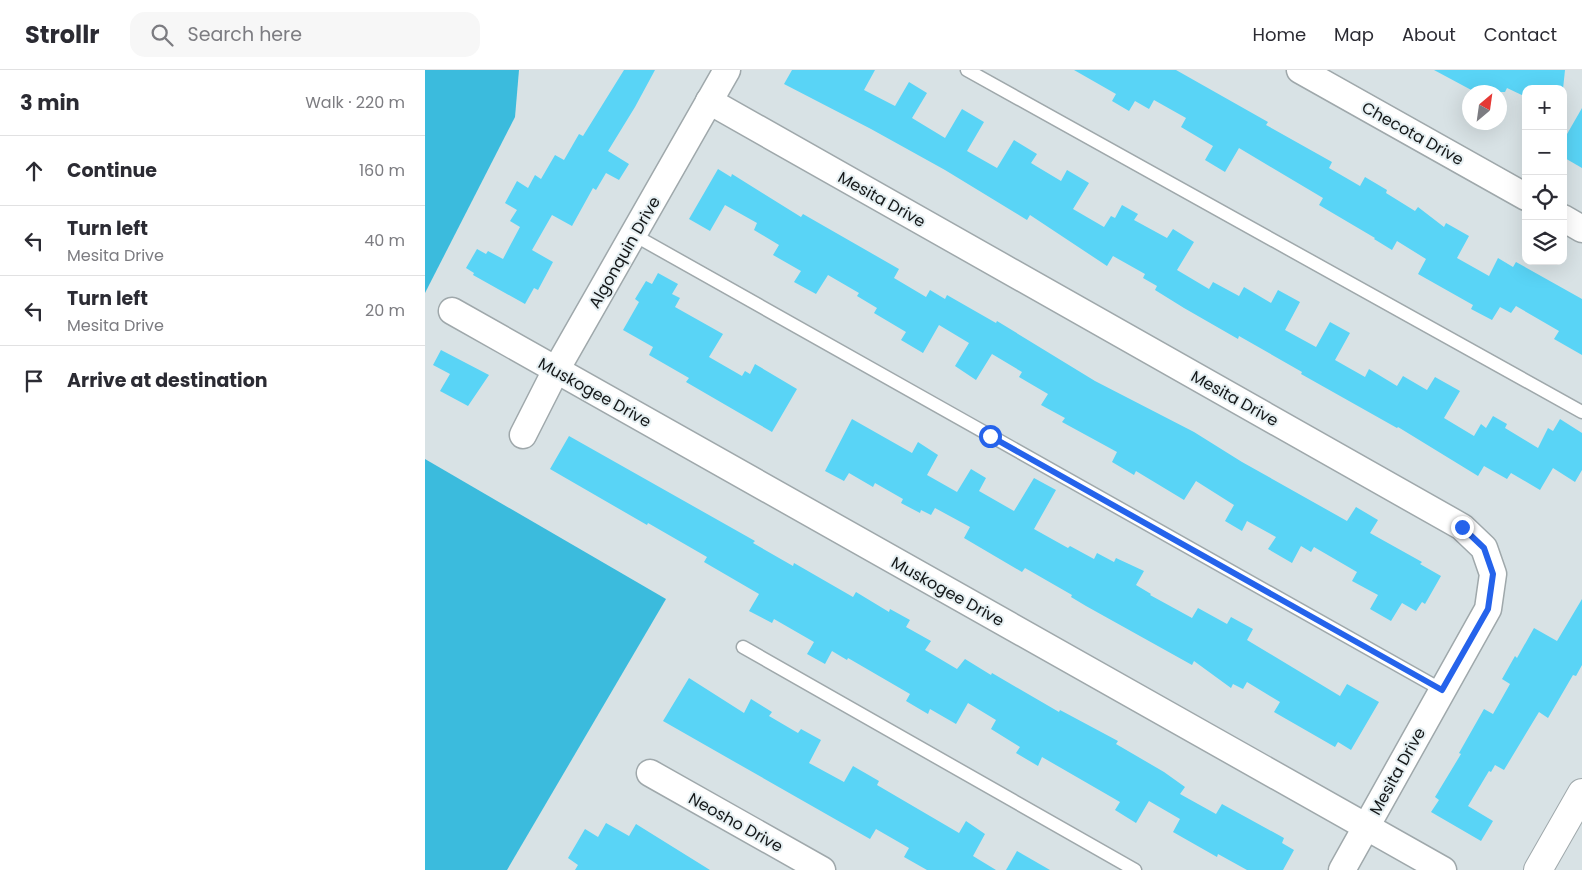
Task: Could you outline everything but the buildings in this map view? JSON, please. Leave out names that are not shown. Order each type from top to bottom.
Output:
[{"type":"main road","points":[[1538,870],[1582,793]]},
{"type":"street","name":"Algonquin Drive","points":[[523,435],[556,370],[727,70]]},
{"type":"street","name":"Checota Drive","points":[[1300,70],[1522,195]]},
{"type":"street","name":"Mesita Drive","points":[[709,101],[1462,527],[1484,548],[1493,574],[1488,609],[1366,826]]},
{"type":"street","points":[[1566,220],[1582,229]]},
{"type":"street","name":"Muskogee Drive","points":[[452,311],[1443,870]]},
{"type":"street","name":"Neosho Drive","points":[[650,773],[822,870]]},
{"type":"street","points":[[1342,870],[1366,826]]},
{"type":"lane","points":[[967,70],[1470,348],[1582,412]]},
{"type":"lane","points":[[634,235],[1442,690]]},
{"type":"lane","points":[[743,647],[1135,870]]},
{"type":"shaded area","points":[[425,70],[519,70],[515,117],[425,293]]},
{"type":"shaded area","points":[[425,459],[666,599],[507,870],[425,870]]},
{"type":"route","points":[[990,436],[1442,690],[1488,609],[1493,574],[1484,548],[1462,527]]}]
